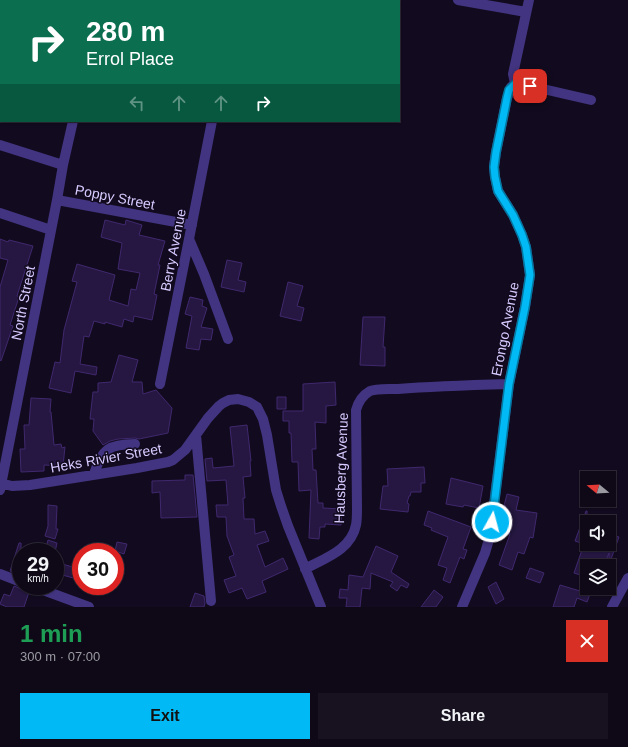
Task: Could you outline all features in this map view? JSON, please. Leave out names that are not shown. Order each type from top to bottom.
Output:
[{"type":"street","points":[[458,0],[526,12]]},
{"type":"street","points":[[529,0],[514,74],[515,84],[591,100]]},
{"type":"street","name":"Erongo Avenue","points":[[462,607],[485,553],[490,536],[509,384],[530,275],[524,241],[518,226],[498,191],[494,167],[509,90],[515,84]]},
{"type":"street","name":"North Street","points":[[0,486],[73,122]]},
{"type":"street","name":"Berry Avenue","points":[[160,384],[212,122]]},
{"type":"street","points":[[0,145],[63,165]]},
{"type":"street","name":"Poppy Street","points":[[57,200],[192,225]]},
{"type":"street","points":[[0,213],[51,230]]},
{"type":"street","points":[[189,239],[204,274],[228,339]]},
{"type":"street","name":"Hausberg Avenue","points":[[305,569],[344,547],[349,541],[354,530],[357,509],[356,410],[360,400],[367,393],[372,390],[509,384]]},
{"type":"street","name":"Heks Rivier Street","points":[[0,486],[16,486],[168,462],[182,453],[208,418],[219,406],[229,400],[243,400],[257,407],[266,428],[274,477],[281,506],[321,607]]},
{"type":"street","points":[[196,435],[211,601]]},
{"type":"street","points":[[94,474],[97,465],[109,448],[116,445],[135,444]]},
{"type":"street","points":[[0,574],[12,579]]},
{"type":"street","points":[[612,607],[628,578]]},
{"type":"street","points":[[56,595],[89,607]]},
{"type":"building","points":[[105,220],[125,225],[126,220],[142,225],[139,235],[165,241],[158,265],[160,265],[154,294],[157,295],[152,320],[134,316],[133,322],[124,319],[122,327],[105,322],[105,324],[94,321],[89,337],[84,336],[80,364],[97,367],[96,375],[75,371],[71,393],[49,388],[55,362],[60,363],[64,330],[77,282],[72,281],[77,264],[115,275],[109,300],[128,306],[131,289],[136,290],[140,273],[118,269],[122,243],[101,237]]},
{"type":"building","points":[[0,239],[8,242],[9,240],[33,246],[17,296],[19,297],[10,325],[13,326],[1,361],[0,287],[8,260],[0,258]]},
{"type":"building","points":[[227,260],[242,263],[238,280],[246,282],[244,292],[221,287]]},
{"type":"building","points":[[288,282],[303,286],[297,306],[304,308],[301,321],[280,316]]},
{"type":"building","points":[[190,297],[203,300],[202,306],[207,308],[201,327],[213,329],[211,340],[201,339],[199,350],[186,348],[192,316],[185,314]]},
{"type":"building","points":[[363,317],[385,317],[383,347],[385,347],[385,366],[360,365]]},
{"type":"building","points":[[119,355],[138,360],[132,382],[142,382],[143,394],[156,390],[172,408],[168,433],[139,439],[118,439],[103,445],[93,431],[94,419],[90,419],[93,392],[98,392],[98,383],[111,382]]},
{"type":"building","points":[[335,382],[336,405],[326,406],[326,423],[315,422],[316,449],[312,449],[313,470],[316,470],[318,503],[323,503],[323,508],[342,509],[341,525],[325,524],[325,527],[320,527],[319,539],[309,538],[311,490],[299,491],[298,462],[292,462],[289,421],[283,421],[283,411],[303,411],[303,384]]},
{"type":"building","points":[[277,397],[286,397],[286,409],[277,409]]},
{"type":"building","points":[[31,398],[51,399],[50,412],[54,445],[61,444],[62,448],[65,447],[63,466],[44,465],[44,471],[21,472],[20,449],[25,449],[24,425],[29,425]]},
{"type":"building","points":[[247,425],[251,476],[243,477],[245,498],[243,498],[244,519],[254,519],[255,534],[265,531],[269,541],[257,545],[265,567],[283,558],[288,569],[262,581],[266,592],[247,599],[242,588],[229,593],[224,580],[236,576],[229,557],[234,555],[227,536],[226,517],[217,517],[216,505],[228,505],[226,480],[207,481],[205,459],[212,458],[213,468],[234,466],[230,427]]},
{"type":"building","points":[[424,467],[425,483],[421,483],[421,492],[411,492],[407,503],[409,504],[408,512],[380,509],[383,486],[388,486],[387,469]]},
{"type":"building","points":[[185,475],[193,475],[197,517],[161,518],[160,492],[152,493],[152,481],[185,480]]},
{"type":"building","points":[[451,478],[483,486],[479,508],[446,504]]},
{"type":"building","points":[[507,494],[519,497],[516,510],[537,513],[533,538],[530,537],[524,554],[518,552],[512,570],[499,565],[510,534],[504,533],[507,517],[504,516],[506,506],[504,506]]},
{"type":"building","points":[[48,505],[57,506],[56,529],[58,529],[55,539],[45,536],[48,526]]},
{"type":"building","points":[[428,511],[471,527],[463,549],[467,550],[464,559],[460,557],[450,583],[443,580],[447,568],[438,565],[448,537],[431,530],[432,528],[424,525]]},
{"type":"building","points":[[580,527],[580,543],[575,541]]},
{"type":"building","points":[[616,536],[619,537],[616,545]]},
{"type":"building","points":[[48,540],[57,543],[47,543]]},
{"type":"building","points":[[124,543],[127,544],[124,554]]},
{"type":"building","points":[[376,546],[398,556],[391,572],[409,584],[407,588],[401,585],[397,591],[390,586],[393,582],[371,573],[370,589],[362,588],[360,607],[346,607],[347,598],[339,598],[340,589],[348,590],[349,575],[363,577]]},
{"type":"building","points":[[582,551],[614,551],[611,559],[609,559],[609,553],[607,559],[580,559],[580,575],[574,573]]},
{"type":"building","points":[[64,565],[72,567],[72,578],[64,575]]},
{"type":"building","points":[[530,568],[544,573],[540,583],[526,578]]},
{"type":"building","points":[[496,582],[504,599],[496,604],[488,587]]},
{"type":"building","points":[[560,585],[580,591],[580,595],[590,595],[587,602],[577,598],[574,607],[553,607]]},
{"type":"building","points":[[434,590],[443,597],[436,607],[421,607]]},
{"type":"building","points":[[12,591],[12,595],[28,595],[24,607],[7,607],[0,604],[4,594],[10,596]]},
{"type":"building","points":[[195,593],[204,596],[204,607],[190,607]]},
{"type":"route","points":[[492,522],[509,384],[530,275],[526,247],[513,215],[498,191],[494,167],[509,90],[515,84],[530,86]]}]
